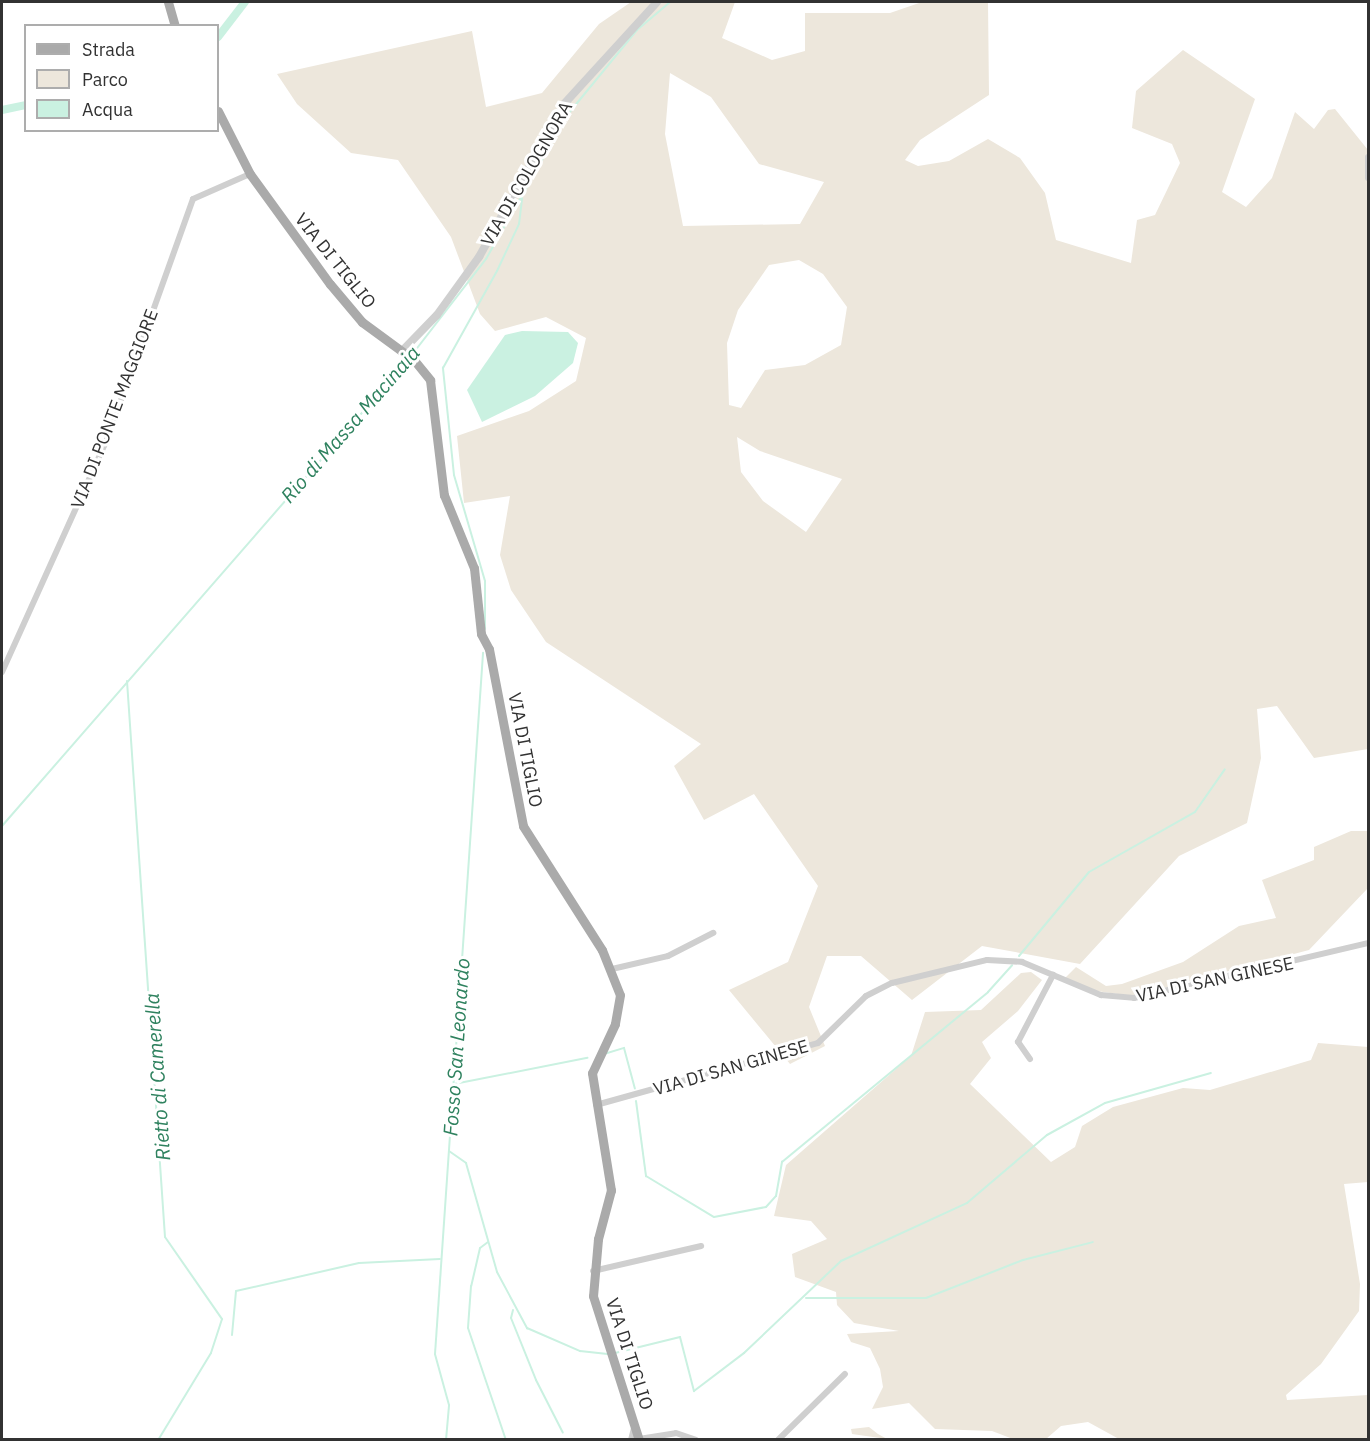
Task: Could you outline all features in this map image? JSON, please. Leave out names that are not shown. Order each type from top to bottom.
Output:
[{"type":"main road","points":[[168,2],[174,24]]},
{"type":"main road","name":"VIA DI TIGLIO","points":[[219,113],[250,174],[362,322],[408,355],[435,396],[444,495],[474,568],[481,634],[489,649],[523,826],[612,969],[619,1009],[591,1073],[611,1190],[592,1271],[599,1325],[639,1439]]},
{"type":"street","name":"VIA DI COLOGNORA","points":[[408,355],[479,256],[564,104],[657,2]]},
{"type":"street","points":[[1368,157],[1368,178]]},
{"type":"street","name":"VIA DI PONTE MAGGIORE","points":[[2,672],[106,442],[193,199],[250,174]]},
{"type":"street","points":[[612,969],[668,956],[712,933]]},
{"type":"street","name":"VIA DI SAN GINESE","points":[[596,1105],[818,1043],[866,996],[911,976],[1002,959],[1053,975],[1101,995],[1134,998],[1368,944]]},
{"type":"street","points":[[1030,1059],[1018,1042],[1053,975]]},
{"type":"street","points":[[592,1271],[701,1246]]},
{"type":"street","points":[[778,1440],[845,1374]]},
{"type":"street","points":[[631,1440],[635,1425]]},
{"type":"street","points":[[639,1439],[676,1433],[696,1440]]},
{"type":"green space","points":[[631,2],[735,2],[722,38],[772,60],[805,51],[805,13],[890,13],[922,2],[988,2],[989,95],[920,140],[905,160],[918,166],[949,161],[988,139],[1020,158],[1045,193],[1056,240],[1131,263],[1137,220],[1155,215],[1180,163],[1172,144],[1132,128],[1136,91],[1183,50],[1255,99],[1222,192],[1246,207],[1272,178],[1295,112],[1314,129],[1328,110],[1335,109],[1368,150],[1368,749],[1314,758],[1277,706],[1257,709],[1261,758],[1247,823],[1179,856],[1080,964],[982,946],[912,1000],[861,956],[827,956],[809,1007],[825,1046],[790,1064],[729,990],[788,962],[818,886],[754,794],[704,820],[674,766],[701,744],[546,642],[511,590],[500,555],[510,496],[464,503],[457,436],[529,411],[576,381],[586,338],[546,317],[495,331],[480,314],[451,237],[398,160],[351,153],[297,104],[277,74],[472,31],[486,107],[542,93],[599,24]],"holes":[[[670,73],[711,97],[759,164],[824,182],[800,224],[683,226],[665,134]],[[799,260],[823,274],[847,307],[841,345],[805,365],[765,370],[741,408],[729,405],[727,343],[738,310],[769,265]],[[737,437],[760,451],[842,479],[806,532],[763,501],[741,472]]]},
{"type":"green space","points":[[1351,831],[1368,831],[1368,888],[1309,950],[1133,996],[1096,991],[1065,978],[1076,967],[1106,986],[1122,984],[1183,962],[1239,926],[1276,918],[1262,880],[1314,860],[1314,847]]},
{"type":"green space","points":[[1031,972],[1042,980],[1018,1011],[982,1042],[991,1058],[970,1084],[1051,1162],[1075,1147],[1082,1126],[1113,1107],[1183,1088],[1210,1090],[1311,1060],[1318,1043],[1368,1047],[1368,1182],[1344,1184],[1360,1284],[1359,1311],[1321,1364],[1286,1395],[1287,1400],[1368,1395],[1368,1439],[1119,1439],[1088,1422],[1061,1426],[1046,1439],[1013,1439],[992,1431],[935,1429],[909,1403],[872,1409],[883,1387],[880,1369],[870,1348],[851,1342],[847,1334],[899,1331],[854,1323],[837,1305],[836,1292],[795,1277],[792,1254],[827,1239],[811,1221],[774,1216],[786,1165],[911,1056],[925,1012],[981,1010],[1021,973]]},
{"type":"green space","points":[[869,1427],[887,1439],[852,1434],[851,1429]]},
{"type":"water","points":[[522,331],[568,332],[578,343],[573,363],[535,396],[482,422],[467,390],[505,335]]},
{"type":"waterway","points":[[219,36],[245,2]]},
{"type":"waterway","name":"Rio di Massa Macinaia","points":[[411,356],[486,259],[568,114],[637,30],[670,2]]},
{"type":"waterway","points":[[2,110],[24,105]]},
{"type":"waterway","name":"Fosso San Leonardo","points":[[485,629],[485,581],[454,475],[443,368],[497,271],[519,224],[522,198]]},
{"type":"waterway","name":"Rio di Massa Macinaia","points":[[2,826],[408,360]]},
{"type":"waterway","name":"Fosso San Leonardo","points":[[446,1440],[449,1405],[435,1354],[483,653]]},
{"type":"waterway","name":"Rietto di Camerella","points":[[127,681],[165,1237],[222,1319],[211,1353],[158,1440]]},
{"type":"waterway","points":[[1019,956],[1089,872],[1195,812],[1225,769]]},
{"type":"waterway","points":[[636,1101],[646,1176],[714,1217],[766,1207],[776,1196],[782,1162],[988,992],[1012,965]]},
{"type":"waterway","points":[[604,1054],[624,1048],[635,1089]]},
{"type":"waterway","points":[[454,1084],[587,1058]]},
{"type":"waterway","points":[[615,1353],[680,1337],[694,1391],[744,1353],[841,1261],[967,1203],[1047,1135],[1105,1103],[1211,1073]]},
{"type":"waterway","points":[[449,1151],[466,1163],[497,1272],[527,1328],[580,1351],[610,1354]]},
{"type":"waterway","points":[[488,1242],[480,1248],[471,1286],[468,1328],[506,1440]]},
{"type":"waterway","points":[[806,1298],[926,1298],[1023,1260],[1093,1242]]},
{"type":"waterway","points":[[232,1335],[236,1291],[359,1263],[440,1259]]},
{"type":"waterway","points":[[513,1310],[511,1318],[536,1380],[563,1433]]}]
